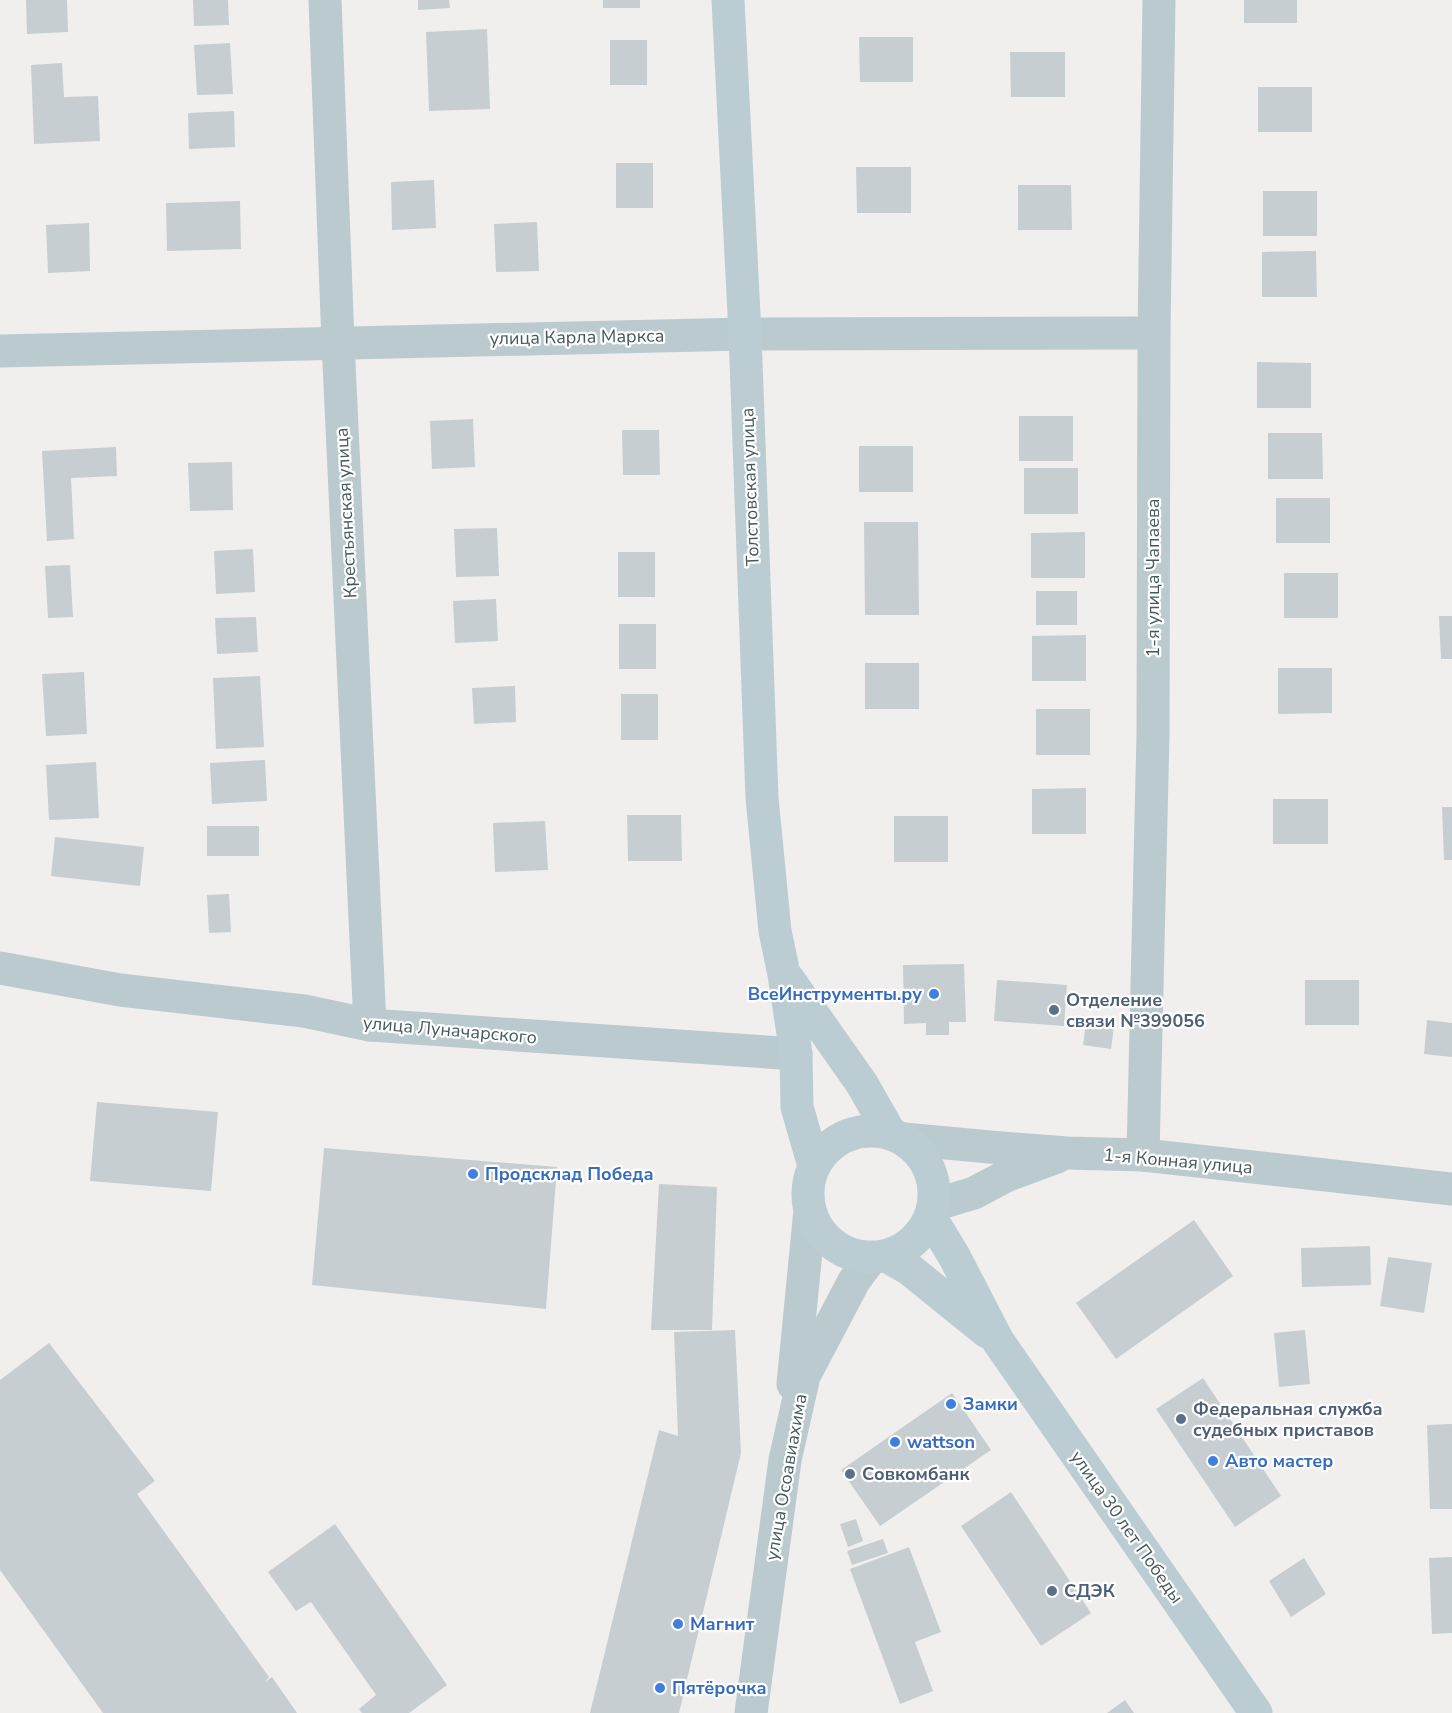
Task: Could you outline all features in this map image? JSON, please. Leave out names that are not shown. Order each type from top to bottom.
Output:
[{"type":"main road","name":"Толстовская улица","points":[[728,0],[745,334],[762,798],[776,931],[784,974]]},
{"type":"main road","name":"улица 30 лет Победы","points":[[784,974],[796,1054],[798,1107],[814,1166]]},
{"type":"main road","name":"улица 30 лет Победы","points":[[784,974],[897,1136],[919,1151],[930,1167],[934,1186],[933,1211],[998,1341],[1256,1713]]},
{"type":"main road","name":"улица 30 лет Победы","points":[[897,1136],[868,1130],[846,1135],[827,1147],[814,1166],[808,1188],[810,1210],[818,1229],[832,1245],[851,1254],[878,1257],[909,1269],[998,1341]]},
{"type":"main road","points":[[878,1257],[904,1249],[920,1235],[933,1211]]},
{"type":"street","name":"Крестьянская улица","points":[[324,0],[370,1026]]},
{"type":"street","name":"1-я улица Чапаева","points":[[1143,1155],[1153,735],[1154,333],[1159,0]]},
{"type":"street","name":"улица Карла Маркса","points":[[0,351],[745,334],[1154,333]]},
{"type":"street","name":"улица Луначарского","points":[[0,968],[120,990],[304,1011],[370,1026],[796,1054]]},
{"type":"street","name":"1-я Конная улица","points":[[897,1136],[990,1148],[1143,1155],[1452,1189]]},
{"type":"street","points":[[933,1211],[1008,1175],[1067,1153]]},
{"type":"street","points":[[785,1460],[810,1210]]},
{"type":"street","name":"улица Осоавиахима","points":[[751,1713],[785,1460],[804,1376],[854,1281],[878,1257]]},
{"type":"building","points":[[26,0],[67,0],[68,32],[27,34]]},
{"type":"building","points":[[193,0],[228,0],[229,25],[194,26]]},
{"type":"building","points":[[418,0],[449,0],[450,8],[418,10]]},
{"type":"building","points":[[603,0],[640,0],[640,8],[603,8]]},
{"type":"building","points":[[1244,0],[1297,0],[1297,23],[1244,23]]},
{"type":"building","points":[[487,29],[490,109],[429,111],[426,32]]},
{"type":"building","points":[[859,37],[913,37],[913,82],[860,82]]},
{"type":"building","points":[[610,40],[647,40],[647,85],[610,85]]},
{"type":"building","points":[[230,43],[233,94],[197,95],[194,45]]},
{"type":"building","points":[[1010,52],[1065,52],[1065,97],[1011,97]]},
{"type":"building","points":[[62,63],[64,97],[98,96],[100,141],[34,144],[31,65]]},
{"type":"building","points":[[1258,87],[1312,87],[1312,132],[1258,132]]},
{"type":"building","points":[[234,111],[235,147],[189,149],[188,113]]},
{"type":"building","points":[[616,163],[653,163],[653,208],[616,208]]},
{"type":"building","points":[[856,167],[911,167],[911,213],[857,213]]},
{"type":"building","points":[[434,180],[436,228],[392,230],[391,182]]},
{"type":"building","points":[[1018,185],[1071,185],[1072,230],[1018,230]]},
{"type":"building","points":[[1263,191],[1317,191],[1317,236],[1263,236]]},
{"type":"building","points":[[240,201],[241,249],[167,251],[166,203]]},
{"type":"building","points":[[537,222],[539,271],[496,272],[494,224]]},
{"type":"building","points":[[89,223],[90,271],[48,273],[46,225]]},
{"type":"building","points":[[1316,251],[1317,297],[1262,297],[1262,252]]},
{"type":"building","points":[[1257,362],[1311,363],[1311,408],[1257,408]]},
{"type":"building","points":[[1019,416],[1073,416],[1073,461],[1019,461]]},
{"type":"building","points":[[473,419],[475,467],[432,469],[430,421]]},
{"type":"building","points":[[622,430],[659,430],[660,475],[623,475]]},
{"type":"building","points":[[1268,433],[1322,433],[1323,479],[1268,479]]},
{"type":"building","points":[[859,446],[913,446],[913,492],[859,492]]},
{"type":"building","points":[[116,447],[117,476],[71,478],[74,539],[47,541],[42,451]]},
{"type":"building","points":[[232,462],[233,510],[190,511],[188,463]]},
{"type":"building","points":[[1024,468],[1078,468],[1078,514],[1024,514]]},
{"type":"building","points":[[1276,498],[1330,498],[1330,543],[1276,543]]},
{"type":"building","points":[[864,522],[918,522],[919,615],[865,615]]},
{"type":"building","points":[[497,528],[499,576],[456,577],[454,529]]},
{"type":"building","points":[[1085,532],[1085,578],[1031,578],[1031,533]]},
{"type":"building","points":[[253,549],[255,592],[216,594],[214,551]]},
{"type":"building","points":[[618,552],[655,552],[655,597],[618,597]]},
{"type":"building","points":[[70,565],[73,617],[48,618],[45,566]]},
{"type":"building","points":[[1284,573],[1338,573],[1338,618],[1284,618]]},
{"type":"building","points":[[1036,591],[1077,591],[1077,625],[1036,625]]},
{"type":"building","points":[[496,599],[498,641],[455,643],[453,601]]},
{"type":"building","points":[[1439,616],[1452,616],[1452,659],[1441,659]]},
{"type":"building","points":[[256,617],[258,652],[217,654],[215,618]]},
{"type":"building","points":[[619,624],[656,624],[656,669],[619,669]]},
{"type":"building","points":[[1086,635],[1086,681],[1032,681],[1032,636]]},
{"type":"building","points":[[865,663],[919,663],[919,709],[865,709]]},
{"type":"building","points":[[1278,668],[1332,668],[1332,713],[1278,714]]},
{"type":"building","points":[[84,672],[87,734],[46,736],[42,674]]},
{"type":"building","points":[[260,676],[264,747],[216,749],[213,678]]},
{"type":"building","points":[[515,686],[516,722],[474,724],[472,688]]},
{"type":"building","points":[[621,694],[658,694],[658,740],[621,740]]},
{"type":"building","points":[[1036,709],[1090,709],[1090,755],[1036,755]]},
{"type":"building","points":[[265,760],[267,801],[212,804],[210,763]]},
{"type":"building","points":[[96,762],[99,818],[49,820],[46,765]]},
{"type":"building","points":[[1086,788],[1086,834],[1032,834],[1032,789]]},
{"type":"building","points":[[1273,799],[1328,799],[1328,844],[1273,844]]},
{"type":"building","points":[[1442,807],[1452,807],[1452,860],[1444,860]]},
{"type":"building","points":[[627,815],[681,815],[682,861],[628,861]]},
{"type":"building","points":[[894,816],[948,816],[948,862],[894,862]]},
{"type":"building","points":[[545,821],[548,870],[495,872],[493,823]]},
{"type":"building","points":[[207,826],[259,826],[259,856],[207,856]]},
{"type":"building","points":[[55,837],[144,847],[140,886],[51,876]]},
{"type":"building","points":[[229,894],[231,932],[209,933],[207,895]]},
{"type":"building","name":"ВсеИнструменты.ру","points":[[964,964],[966,1022],[949,1022],[949,1035],[926,1035],[926,1023],[904,1024],[903,965]]},
{"type":"building","points":[[997,980],[1067,985],[1064,1026],[994,1021]]},
{"type":"building","points":[[1305,980],[1359,980],[1359,1025],[1305,1025]]},
{"type":"building","points":[[1427,1020],[1452,1023],[1452,1057],[1424,1054]]},
{"type":"building","points":[[1086,1023],[1114,1026],[1111,1049],[1083,1045]]},
{"type":"building","points":[[97,1102],[218,1112],[211,1191],[90,1181]]},
{"type":"building","points":[[324,1148],[557,1167],[546,1309],[312,1285]]},
{"type":"building","points":[[659,1184],[717,1187],[712,1330],[651,1330]]},
{"type":"building","points":[[1194,1220],[1233,1276],[1116,1359],[1076,1303]]},
{"type":"building","points":[[1370,1246],[1371,1285],[1302,1287],[1301,1248]]},
{"type":"building","points":[[1388,1257],[1432,1263],[1424,1313],[1380,1306]]},
{"type":"building","points":[[735,1330],[741,1453],[679,1713],[590,1713],[659,1430],[678,1436],[674,1332]]},
{"type":"building","points":[[1305,1330],[1310,1384],[1279,1387],[1274,1333]]},
{"type":"building","points":[[49,1343],[155,1481],[137,1494],[269,1677],[265,1682],[272,1677],[297,1713],[103,1713],[0,1570],[0,1380]]},
{"type":"building","points":[[1203,1378],[1281,1496],[1235,1527],[1156,1409]]},
{"type":"building","points":[[952,1393],[991,1450],[880,1526],[841,1470]]},
{"type":"building","points":[[1452,1424],[1452,1509],[1430,1509],[1427,1425]]},
{"type":"building","points":[[1011,1492],[1091,1613],[1041,1646],[961,1526]]},
{"type":"building","points":[[856,1519],[863,1541],[848,1547],[840,1524]]},
{"type":"building","points":[[335,1524],[447,1685],[409,1713],[362,1713],[359,1709],[376,1695],[311,1602],[296,1611],[268,1572]]},
{"type":"building","points":[[883,1539],[888,1553],[852,1565],[847,1551]]},
{"type":"building","points":[[909,1547],[941,1632],[915,1642],[933,1691],[900,1704],[850,1569]]},
{"type":"building","points":[[1452,1557],[1452,1633],[1432,1634],[1429,1558]]},
{"type":"building","points":[[1304,1558],[1326,1594],[1291,1617],[1269,1581]]},
{"type":"building","points":[[1125,1700],[1134,1713],[1107,1713]]},
{"type":"place","name":"ВсеИнструменты.ру","points":[[934,994]]},
{"type":"place","name":"Отделение связи №399056","points":[[1054,1010]]},
{"type":"place","name":"Продсклад Победа","points":[[473,1174]]},
{"type":"place","name":"Замки","points":[[951,1404]]},
{"type":"place","name":"Федеральная служба судебных приставов","points":[[1181,1419]]},
{"type":"place","name":"wattson","points":[[895,1442]]},
{"type":"place","name":"Авто мастер","points":[[1213,1461]]},
{"type":"place","name":"Совкомбанк","points":[[850,1474]]},
{"type":"place","name":"СДЭК","points":[[1052,1591]]},
{"type":"place","name":"Магнит","points":[[678,1624]]},
{"type":"place","name":"Пятёрочка","points":[[660,1688]]}]
